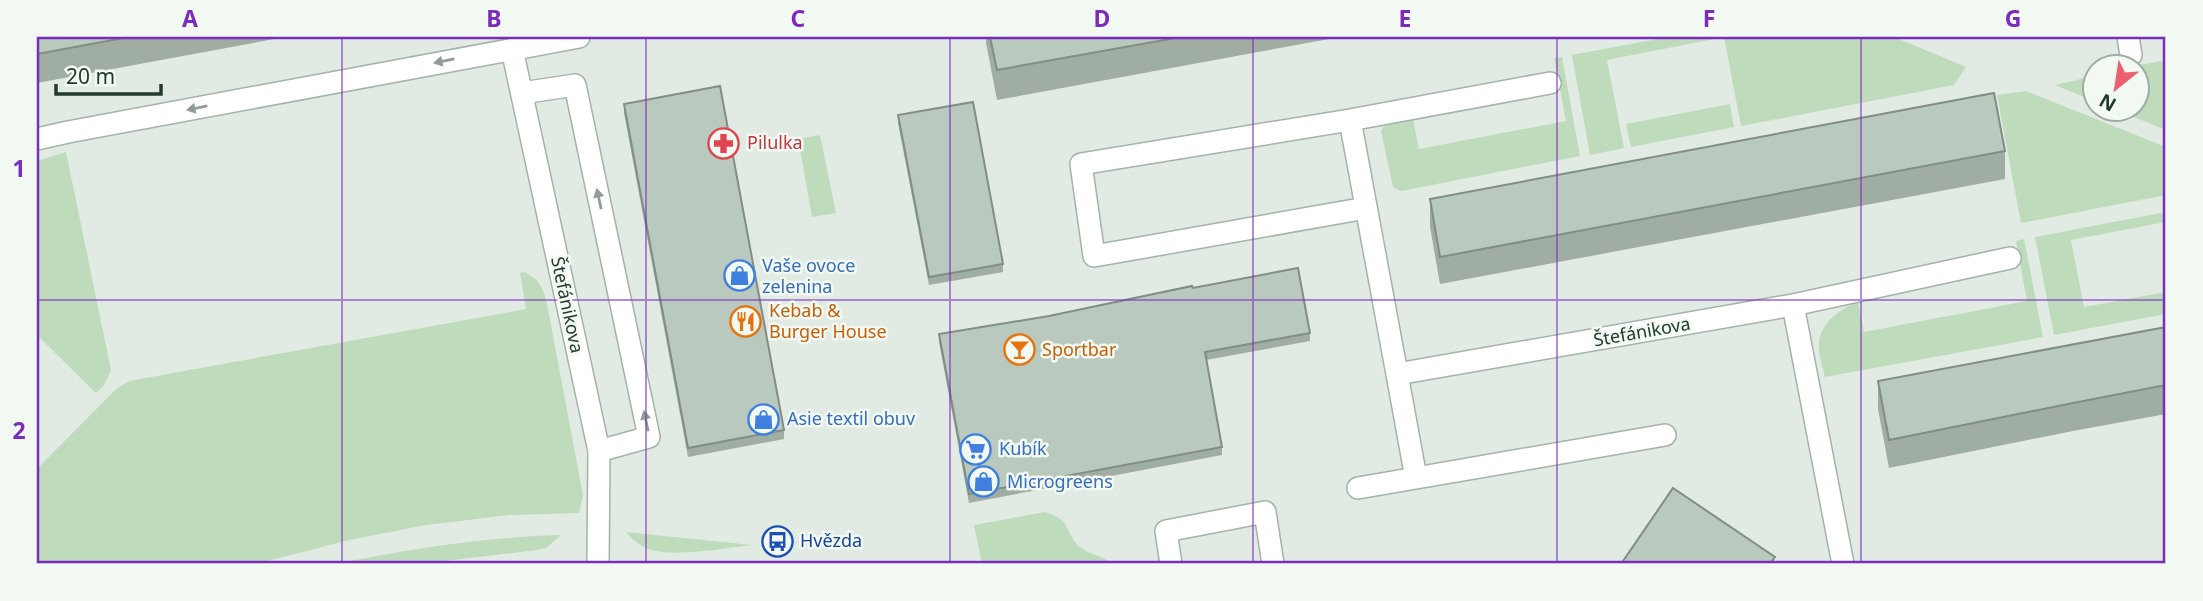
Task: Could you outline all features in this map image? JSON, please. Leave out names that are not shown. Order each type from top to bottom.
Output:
[{"type":"street","points":[[37,139],[579,37]]},
{"type":"street","name":"Štefánikova","points":[[512,49],[599,451],[598,564]]},
{"type":"street","points":[[1366,208],[1094,256],[1081,164],[1350,120],[1550,83]]},
{"type":"street","points":[[522,93],[575,85],[649,437],[599,451]]},
{"type":"street","points":[[1350,120],[1416,478]]},
{"type":"street","name":"Štefánikova","points":[[1397,374],[1793,305],[2010,258]]},
{"type":"street","points":[[1793,305],[1843,564]]},
{"type":"street","points":[[1358,488],[1665,435]]},
{"type":"street","points":[[1171,564],[1166,531],[1265,512],[1273,564]]},
{"type":"green space","points":[[1668,37],[1724,37],[1607,60],[1624,148],[1590,155],[1572,55]]},
{"type":"green space","points":[[1724,37],[1894,37],[1966,67],[1954,85],[1741,126]]},
{"type":"green space","points":[[1562,57],[1580,156],[1401,191],[1393,187],[1381,131],[1384,125],[1413,119],[1419,149],[1566,121],[1554,58]]},
{"type":"green space","points":[[2166,60],[2166,130],[2146,122],[2150,122],[2150,63]]},
{"type":"green space","points":[[2080,79],[2080,95],[2055,85]]},
{"type":"green space","points":[[2026,91],[2080,113],[2080,122],[2104,122],[2166,147],[2166,195],[2021,223],[1997,95]]},
{"type":"green space","points":[[1730,104],[1734,127],[1631,147],[1626,124]]},
{"type":"green space","points":[[820,135],[836,213],[812,217],[798,139]]},
{"type":"green space","points":[[66,152],[111,370],[104,385],[96,393],[37,335],[37,161]]},
{"type":"green space","points":[[2166,212],[2166,222],[2071,240],[2084,307],[2166,292],[2166,314],[2054,335],[2035,237]]},
{"type":"green space","points":[[2024,239],[2043,337],[1825,377],[1819,348],[1823,329],[1832,317],[1858,302],[1864,332],[2027,301],[2016,241]]},
{"type":"green space","points":[[524,272],[539,283],[546,299],[583,495],[579,513],[511,515],[426,525],[349,540],[256,564],[37,564],[37,469],[116,389],[129,381],[526,309],[520,273]]},
{"type":"green space","points":[[1045,512],[1064,523],[1081,548],[1111,564],[982,564],[974,525]]},
{"type":"green space","points":[[626,532],[752,545],[699,552],[658,552],[642,546]]},
{"type":"green space","points":[[561,535],[546,548],[537,550],[419,564],[335,564],[448,545]]},
{"type":"building","points":[[37,37],[129,37],[37,54]]},
{"type":"building","points":[[990,37],[1181,37],[997,70]]},
{"type":"building","points":[[720,86],[784,430],[688,448],[624,104]]},
{"type":"building","points":[[1994,93],[2005,151],[1440,257],[1430,199]]},
{"type":"building","points":[[973,102],[1003,264],[929,277],[898,115]]},
{"type":"building","points":[[1298,268],[1310,333],[1205,352],[1222,447],[969,494],[939,334],[1049,316],[1192,286],[1193,288]]},
{"type":"building","points":[[2166,327],[2166,385],[1889,440],[1878,381]]},
{"type":"building","points":[[1673,488],[1775,557],[1770,564],[1621,564]]},
{"type":"place","name":"Pilulka","points":[[724,143]]},
{"type":"place","name":"Vaše ovoce zelenina","points":[[739,276]]},
{"type":"place","name":"Kebab & Burger House","points":[[746,321]]},
{"type":"place","name":"Sportbar","points":[[1019,350]]},
{"type":"place","name":"Asie textil obuv","points":[[764,419]]},
{"type":"place","name":"Kubík","points":[[976,449]]},
{"type":"place","name":"Microgreens","points":[[984,482]]},
{"type":"place","name":"Hvězda","points":[[777,541]]}]
